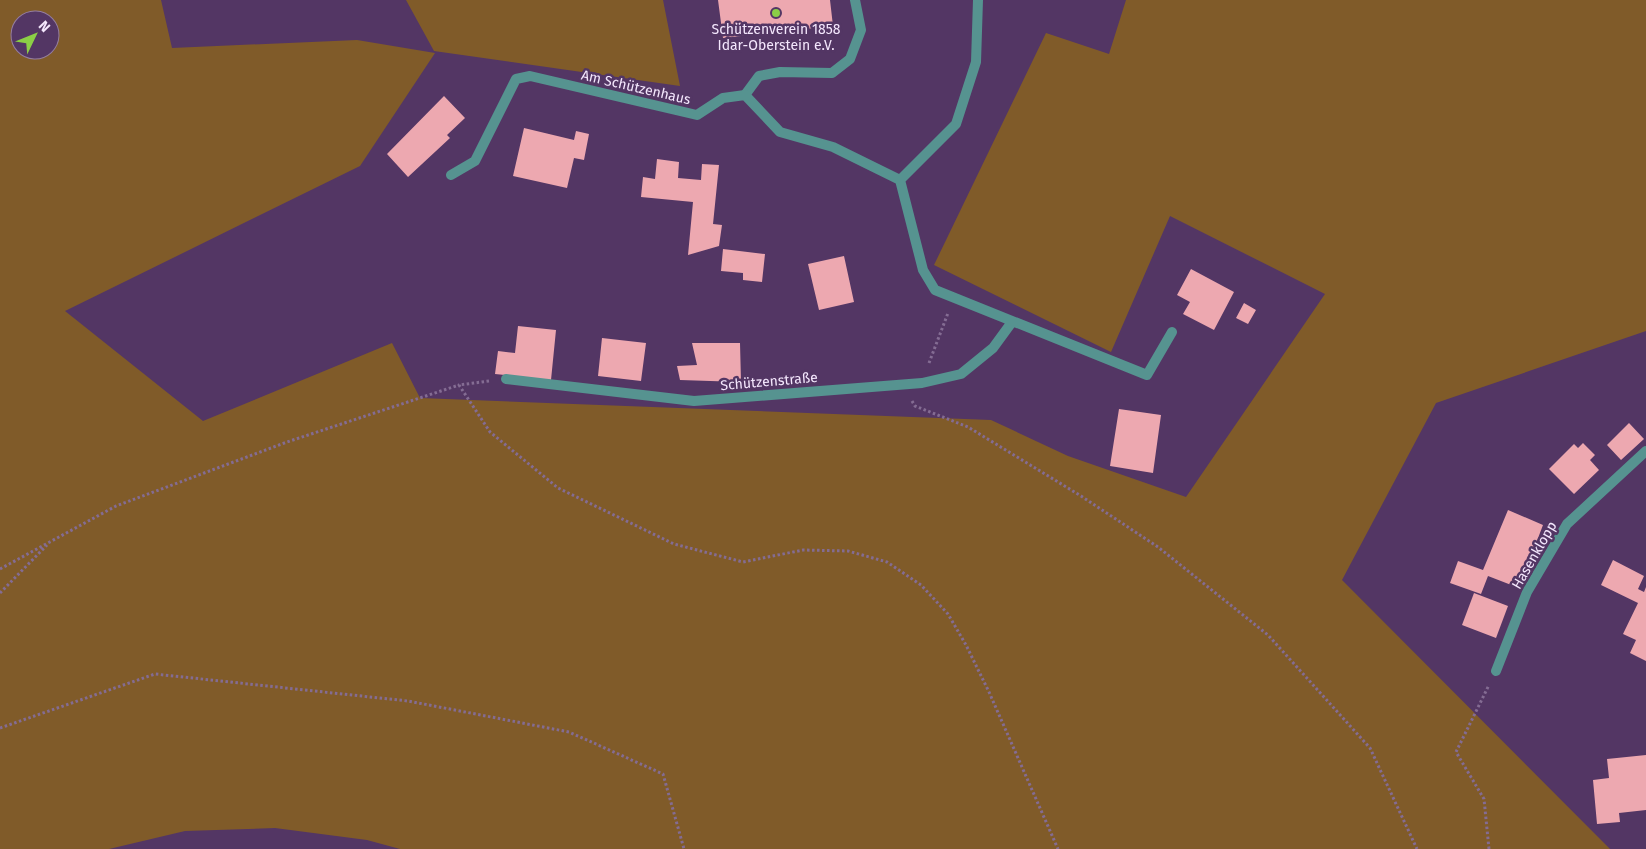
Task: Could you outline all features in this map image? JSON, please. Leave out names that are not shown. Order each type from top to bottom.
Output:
[{"type":"street","points":[[856,0],[861,30],[850,60],[832,73],[780,72],[759,76],[745,95],[780,132],[833,147],[900,180],[923,270],[935,290],[1147,375],[1172,332]]},
{"type":"street","points":[[900,180],[956,124],[976,62],[978,0]]},
{"type":"street","name":"Am Schützenhaus","points":[[451,175],[475,161],[516,78],[530,76],[697,115],[723,98],[745,95]]},
{"type":"street","name":"Schützenstraße","points":[[506,379],[694,401],[922,383],[961,374],[993,348],[1012,322]]},
{"type":"street","name":"Hasenklopp","points":[[1496,671],[1527,592],[1567,524],[1646,451]]},
{"type":"path","points":[[922,383],[954,297]]},
{"type":"path","points":[[0,569],[116,506],[287,442],[458,385],[506,379]]},
{"type":"path","points":[[903,384],[915,406],[968,427],[1080,496],[1158,547],[1268,635],[1370,748],[1417,849]]},
{"type":"path","points":[[458,385],[490,432],[558,488],[674,544],[743,562],[803,550],[848,551],[888,562],[921,585],[948,614],[966,645],[1058,849]]},
{"type":"path","points":[[0,593],[50,542]]},
{"type":"path","points":[[1489,849],[1484,799],[1456,752],[1496,671]]},
{"type":"path","points":[[0,728],[156,674],[408,701],[569,732],[663,774],[684,849]]},
{"type":"shaded area","points":[[0,0],[161,0],[172,48],[357,40],[435,53],[360,166],[65,311],[203,421],[392,343],[420,398],[991,420],[1068,456],[1186,497],[1325,294],[1170,216],[1111,352],[934,265],[1046,33],[1109,54],[1126,0],[1646,0],[1646,331],[1436,403],[1342,580],[1610,849],[400,849],[367,840],[275,828],[185,831],[109,849],[0,849]]},
{"type":"shaded area","points":[[406,0],[663,0],[680,86],[434,51]]},
{"type":"building","name":"Schützenverein 1858 Idar-Oberstein e.V.","points":[[718,0],[830,0],[833,26],[723,38]]},
{"type":"building","points":[[444,96],[465,118],[447,135],[450,138],[408,177],[387,154]]},
{"type":"building","points":[[524,128],[574,140],[576,131],[589,134],[584,160],[574,158],[567,188],[513,176]]},
{"type":"building","points":[[657,159],[679,162],[678,178],[701,180],[702,164],[719,165],[713,224],[722,225],[719,246],[688,255],[693,202],[641,197],[643,177],[655,179]]},
{"type":"building","points":[[723,249],[765,254],[762,282],[743,280],[743,273],[721,271]]},
{"type":"building","points":[[844,256],[854,302],[819,310],[808,264]]},
{"type":"building","points":[[1191,269],[1234,292],[1214,330],[1183,314],[1190,302],[1177,295]]},
{"type":"building","points":[[1244,303],[1256,310],[1248,324],[1236,318]]},
{"type":"building","points":[[518,326],[556,330],[551,380],[495,374],[498,351],[515,353]]},
{"type":"building","points":[[602,338],[646,343],[641,381],[598,376]]},
{"type":"building","points":[[692,343],[740,343],[741,382],[680,380],[677,366],[697,365]]},
{"type":"building","points":[[1119,409],[1161,415],[1153,473],[1110,466]]},
{"type":"building","points":[[1629,423],[1644,439],[1621,460],[1607,445]]},
{"type":"building","points":[[1583,443],[1595,455],[1590,460],[1599,470],[1574,494],[1549,469],[1574,444],[1578,448]]},
{"type":"building","points":[[1508,510],[1543,525],[1519,588],[1488,576],[1481,594],[1450,583],[1458,561],[1483,570]]},
{"type":"building","points":[[1613,560],[1644,576],[1638,589],[1644,592],[1646,587],[1646,661],[1630,653],[1636,640],[1623,634],[1638,603],[1601,585]]},
{"type":"building","points":[[1474,593],[1508,606],[1496,638],[1462,625]]},
{"type":"building","points":[[1646,755],[1646,810],[1619,813],[1620,822],[1597,824],[1593,780],[1609,778],[1607,759]]},
{"type":"place","name":"Schützenverein 1858 Idar-Oberstein e.V.","points":[[776,13]]}]
